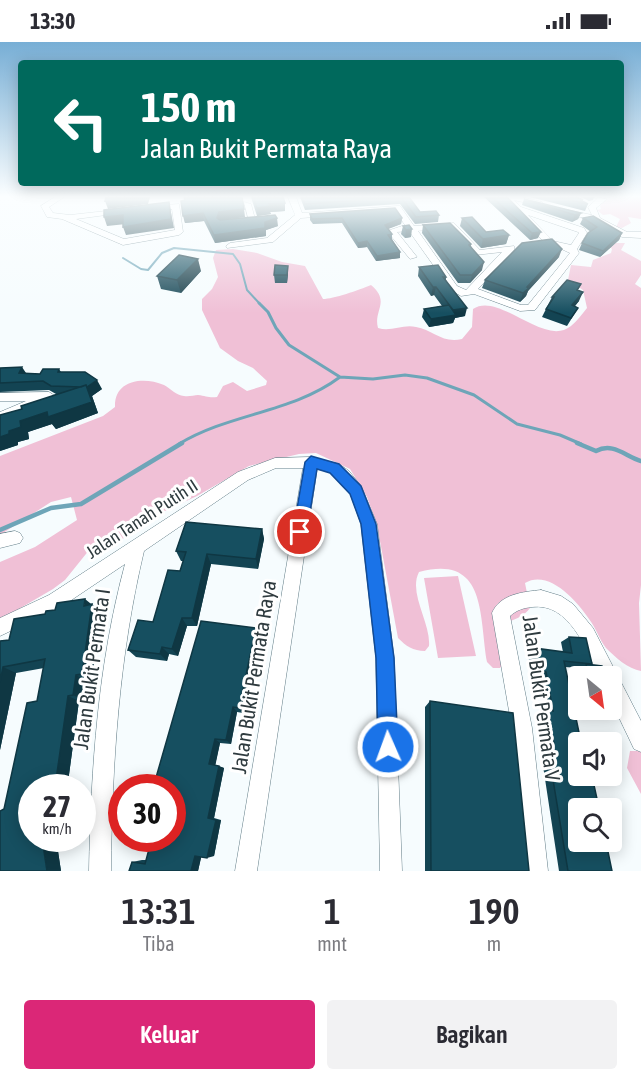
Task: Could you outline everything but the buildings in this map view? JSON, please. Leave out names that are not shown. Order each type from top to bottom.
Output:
[{"type":"street","points":[[108,236],[123,242],[158,236]]},
{"type":"street","points":[[230,246],[270,240],[275,236]]},
{"type":"street","points":[[395,236],[413,257]]},
{"type":"street","points":[[417,236],[454,288],[464,293],[472,290],[493,268],[520,247]]},
{"type":"street","points":[[462,236],[493,268]]},
{"type":"street","points":[[543,236],[549,242]]},
{"type":"street","points":[[472,290],[520,308],[530,309],[575,252],[573,249],[582,236]]},
{"type":"street","points":[[478,252],[549,242],[573,249]]},
{"type":"street","points":[[0,397],[49,396],[0,417]]},
{"type":"street","points":[[311,462],[334,468],[344,476],[356,490],[369,524],[385,658],[391,871]]},
{"type":"street","name":"Jalan Tanah Putih II","points":[[0,627],[55,601],[243,476],[264,465],[311,462]]},
{"type":"street","name":"Jalan Bukit Permata Raya","points":[[246,871],[311,462]]},
{"type":"street","name":"Jalan Bukit Permata I","points":[[100,871],[101,789],[114,667],[137,546]]},
{"type":"street","name":"Jalan Bukit Permata V","points":[[537,871],[522,728],[501,613],[507,606],[535,597],[544,596],[562,604],[583,628],[604,666]]},
{"type":"street","points":[[622,703],[641,742]]},
{"type":"shaded area","points":[[612,243],[625,243],[621,250],[641,261],[641,275],[635,284],[641,288],[641,585],[639,603],[641,671],[627,665],[606,648],[591,622],[570,596],[553,583],[543,580],[525,583],[530,608],[527,612],[511,621],[497,625],[504,663],[500,668],[493,668],[487,662],[476,593],[468,580],[457,572],[441,569],[419,572],[416,580],[429,646],[425,651],[407,646],[398,638],[377,525],[367,497],[350,469],[316,453],[299,454],[249,466],[197,496],[137,524],[119,543],[104,544],[100,541],[94,544],[65,580],[0,620],[0,562],[35,547],[77,520],[71,497],[51,502],[0,535],[0,456],[103,416],[115,407],[119,391],[131,383],[156,382],[181,395],[212,397],[217,397],[223,386],[233,382],[247,391],[266,385],[267,381],[253,368],[220,348],[202,310],[202,299],[212,289],[218,277],[213,258],[216,250],[233,249],[257,253],[282,262],[305,266],[323,299],[371,285],[377,291],[381,301],[378,328],[416,327],[449,340],[455,340],[462,339],[472,327],[473,309],[484,305],[508,312],[548,330],[560,331],[571,326],[587,308],[583,290],[568,280],[571,265],[591,267],[593,260],[611,253],[612,249],[609,246]]},
{"type":"shaded area","points":[[458,576],[476,656],[438,658],[424,578]]},
{"type":"shaded area","points":[[630,751],[641,751],[641,794],[627,768]]},
{"type":"waterway","points":[[123,258],[141,269],[148,270],[162,253],[174,248],[233,254],[240,264],[247,290],[260,304]]},
{"type":"waterway","points":[[260,304],[268,312],[276,328],[289,345],[340,377]]},
{"type":"waterway","points":[[340,377],[373,379],[405,375],[427,378],[474,395],[517,424],[560,435],[581,444]]},
{"type":"waterway","points":[[179,444],[219,426],[302,398],[340,377]]},
{"type":"waterway","points":[[0,530],[51,508],[81,504],[182,443]]},
{"type":"waterway","points":[[577,443],[596,451],[613,449],[641,461]]},
{"type":"route","points":[[300,532],[311,462],[334,468],[356,490],[369,524],[385,658],[388,747]]}]
